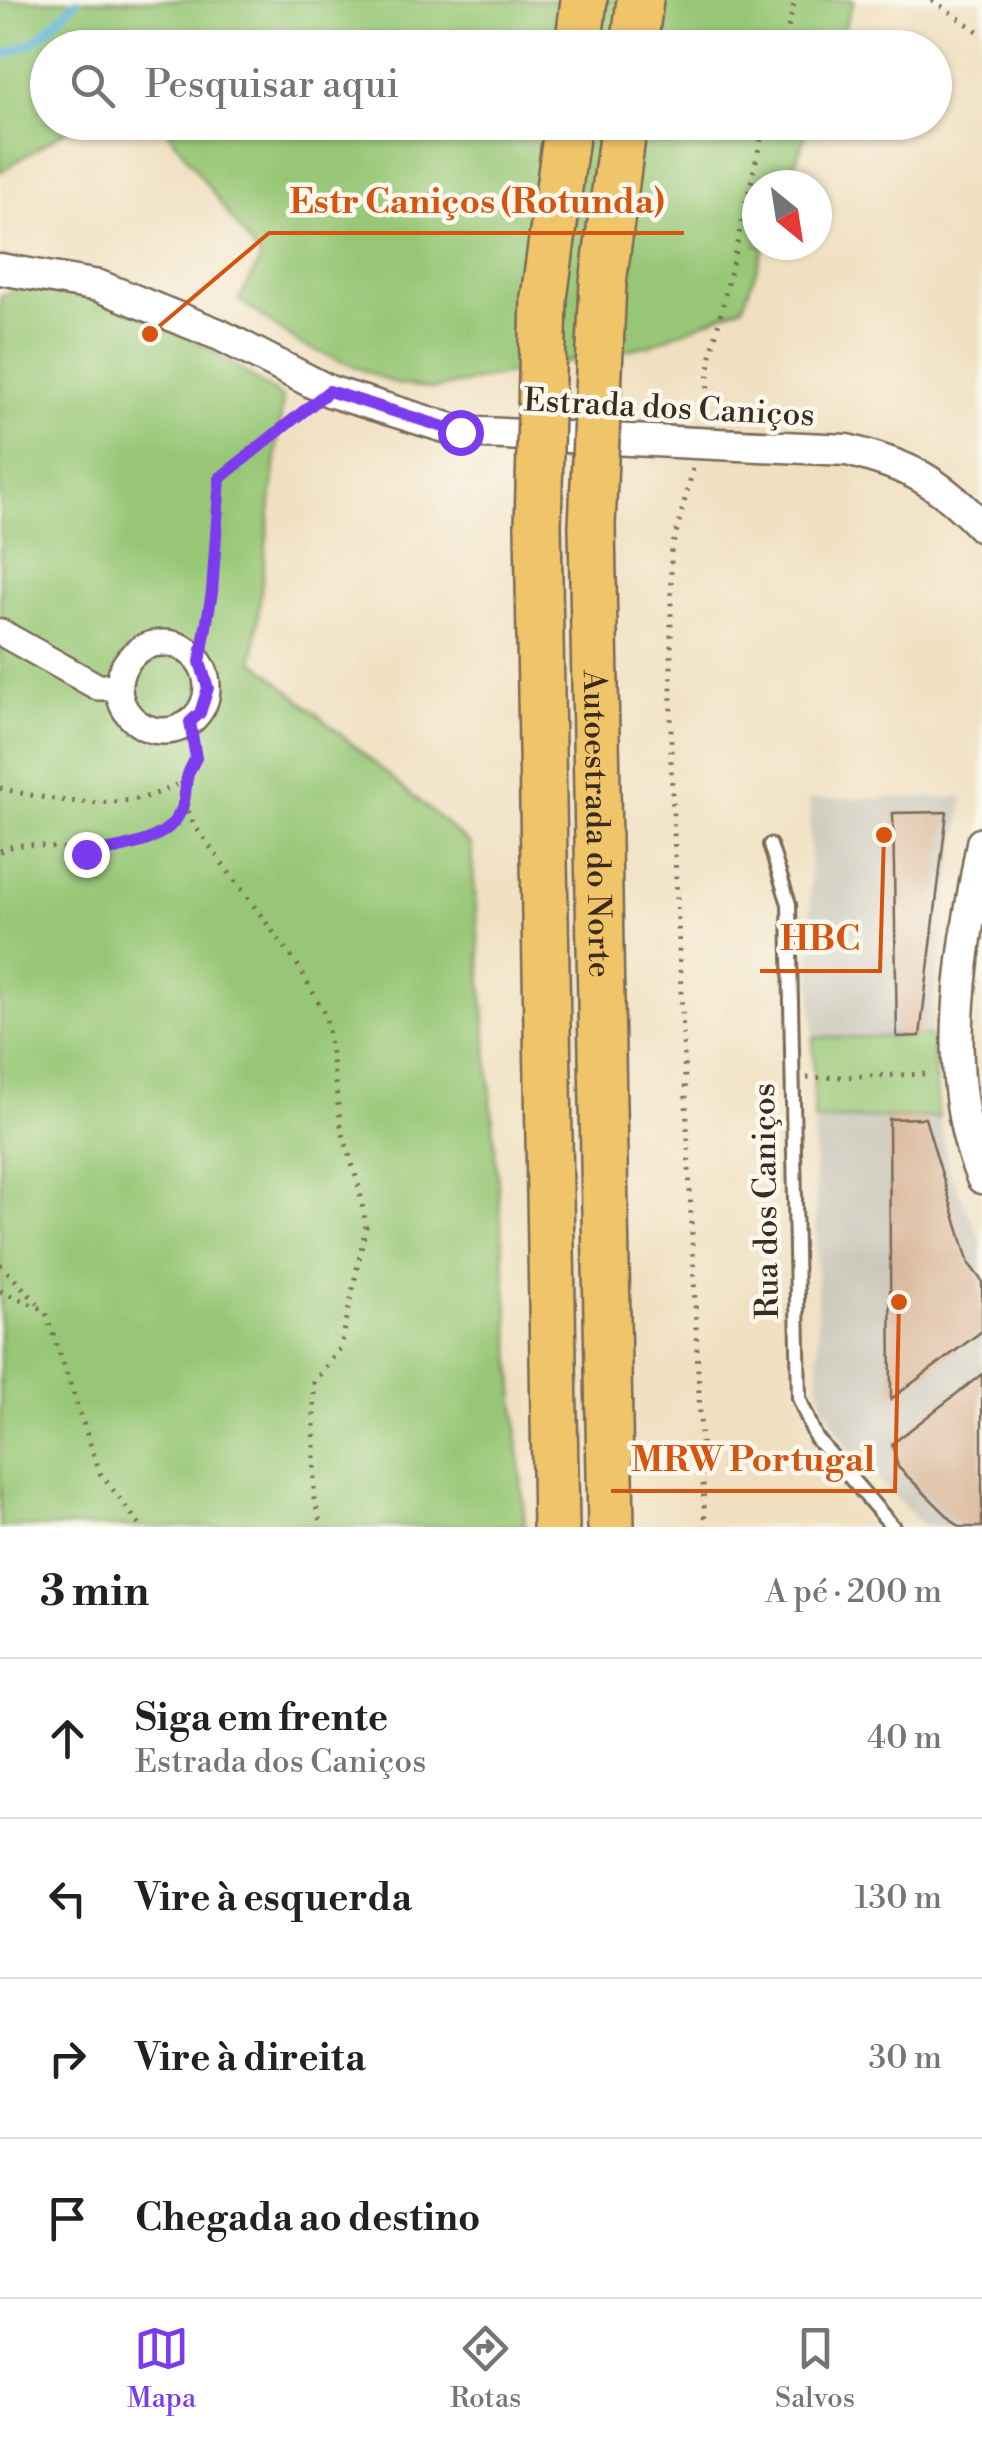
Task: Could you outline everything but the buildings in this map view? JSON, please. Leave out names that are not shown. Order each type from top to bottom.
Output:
[{"type":"highway","points":[[580,30],[584,0]]},
{"type":"highway","points":[[636,30],[640,0]]},
{"type":"highway","name":"Autoestrada do Norte","points":[[556,1527],[538,526],[544,298],[566,140]]},
{"type":"highway","name":"Autoestrada do Norte","points":[[611,1527],[592,526],[602,283],[622,140]]},
{"type":"street","name":"Estrada dos Caniços","points":[[0,268],[100,286],[220,335],[329,391],[460,432],[847,450],[904,465],[945,488],[982,527]]},
{"type":"street","points":[[0,632],[98,686],[119,687]]},
{"type":"street","points":[[150,644],[178,645],[200,662],[208,688],[200,713],[190,722],[164,731],[138,723],[128,713],[119,687],[128,661],[150,644]]},
{"type":"street","points":[[982,843],[959,995],[960,1073],[971,1152],[982,1178]]},
{"type":"lane","name":"Rua dos Caniços","points":[[770,845],[789,904],[799,1398],[816,1438],[894,1527]]},
{"type":"path","points":[[788,30],[795,0]]},
{"type":"path","points":[[932,0],[982,34]]},
{"type":"path","points":[[705,1527],[671,766],[671,552],[700,442],[710,360],[728,280],[738,255],[761,140]]},
{"type":"path","points":[[200,662],[212,592],[220,478],[329,391]]},
{"type":"path","points":[[190,722],[196,758],[182,782],[184,801],[194,825],[300,967],[326,1016],[341,1127],[366,1226],[341,1347],[314,1382],[314,1499],[322,1527]]},
{"type":"path","points":[[0,788],[42,799],[133,801],[182,782]]},
{"type":"path","points":[[0,851],[18,843],[86,854],[140,844],[174,823],[184,801]]},
{"type":"path","points":[[791,1078],[960,1073]]},
{"type":"path","points":[[0,1264],[44,1310],[100,1473],[141,1527]]},
{"type":"path","points":[[0,1291],[44,1310]]},
{"type":"shaded area","points":[[964,797],[939,955],[931,1036],[813,1038],[809,799]]},
{"type":"shaded area","points":[[939,1117],[948,1168],[982,1242],[982,1527],[924,1527],[851,1454],[823,1403],[819,1385],[814,1120]]},
{"type":"green space","points":[[0,0],[854,0],[843,30],[30,30],[30,140],[51,140],[0,172]]},
{"type":"green space","points":[[174,140],[804,140],[793,170],[742,170],[742,260],[760,260],[743,306],[650,345],[434,389],[396,384],[300,344],[239,300],[261,259]]},
{"type":"green space","points":[[31,283],[95,295],[198,341],[283,398],[253,660],[471,845],[525,1527],[0,1527],[0,296]]},
{"type":"green space","points":[[931,1036],[939,1117],[814,1120],[813,1038]]},
{"type":"waterway","points":[[47,30],[77,0]]},
{"type":"waterway","points":[[0,57],[30,44]]},
{"type":"place","name":"Estr Caniços (Rotunda)","points":[[150,334]]},
{"type":"place","name":"HBC","points":[[884,835]]},
{"type":"place","name":"MRW Portugal","points":[[899,1302]]},
{"type":"route","points":[[86,854],[140,844],[174,823],[184,801],[182,782],[196,758],[196,737],[190,722],[200,713],[208,688],[200,662],[212,592],[220,478],[329,391],[460,432]]}]
